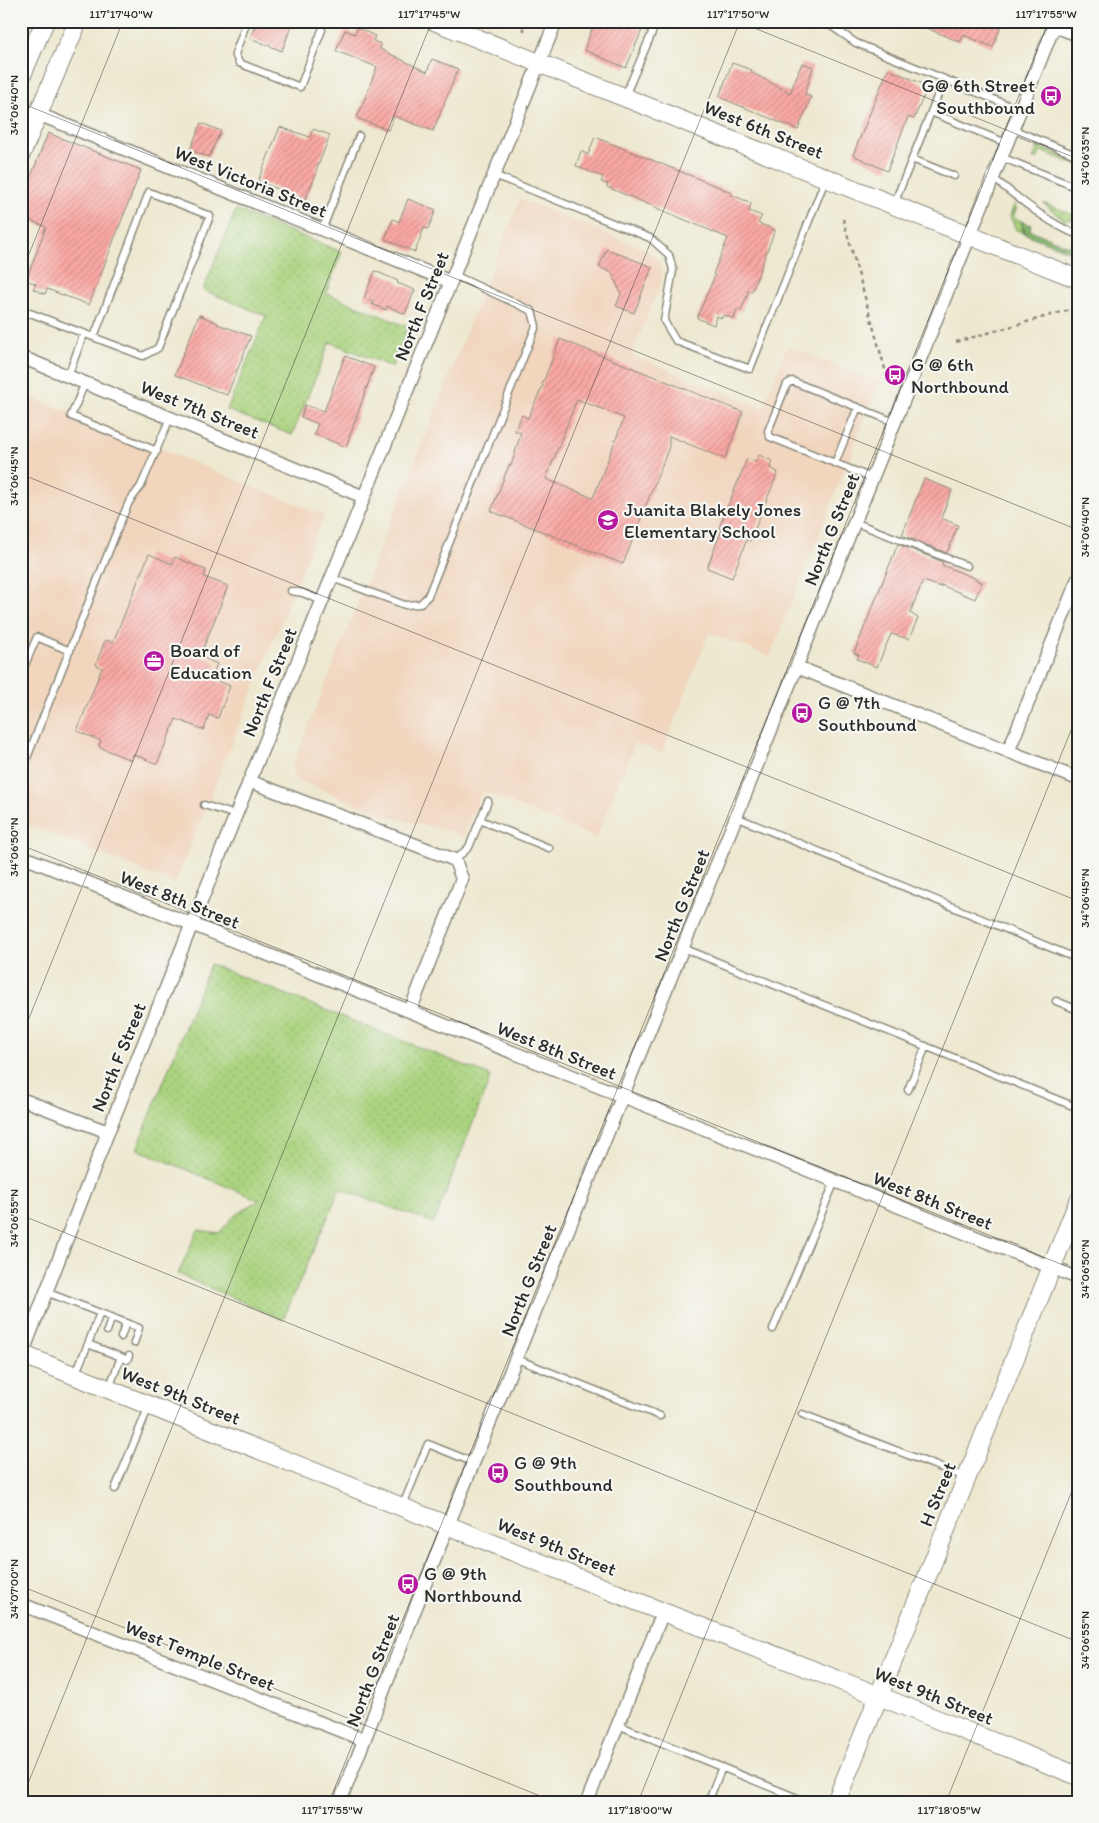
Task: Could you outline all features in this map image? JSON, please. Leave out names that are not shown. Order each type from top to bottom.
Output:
[{"type":"street","points":[[21,78],[45,21]]},
{"type":"street","points":[[21,154],[78,21]]},
{"type":"street","name":"West 6th Street","points":[[434,21],[1078,279]]},
{"type":"street","name":"North F Street","points":[[22,1355],[108,1132],[556,21]]},
{"type":"street","points":[[1055,24],[1078,35]]},
{"type":"street","name":"North G Street","points":[[340,1802],[448,1525],[475,1463],[797,667],[1055,24]]},
{"type":"street","name":"West Victoria Street","points":[[38,114],[322,230],[453,278]]},
{"type":"street","name":"West 7th Street","points":[[21,357],[364,496]]},
{"type":"street","points":[[1008,752],[1078,579]]},
{"type":"street","points":[[797,667],[1078,779]]},
{"type":"street","points":[[249,781],[455,860],[462,879],[410,1011]]},
{"type":"street","name":"West 8th Street","points":[[21,856],[1078,1278]]},
{"type":"street","points":[[21,1099],[108,1132]]},
{"type":"street","name":"H Street","points":[[836,1802],[1078,1202]]},
{"type":"street","name":"West 9th Street","points":[[22,1355],[1078,1776]]},
{"type":"street","name":"West Temple Street","points":[[21,1604],[364,1740]]},
{"type":"street","points":[[587,1802],[663,1612]]},
{"type":"lane","points":[[248,21],[235,54],[238,63],[300,87],[322,30]]},
{"type":"lane","points":[[633,21],[653,29]]},
{"type":"lane","points":[[625,97],[657,21]]},
{"type":"lane","points":[[824,21],[856,43],[1020,110]]},
{"type":"lane","points":[[894,204],[939,92]]},
{"type":"lane","points":[[931,112],[1006,143]]},
{"type":"lane","points":[[1012,129],[1078,156]]},
{"type":"lane","points":[[322,230],[359,136]]},
{"type":"lane","points":[[1001,157],[1077,185]]},
{"type":"lane","points":[[912,159],[954,176]]},
{"type":"lane","points":[[494,175],[650,238],[669,255],[671,262],[673,270],[664,321],[676,341],[750,369],[826,177]]},
{"type":"lane","points":[[993,178],[1050,221],[1078,235]]},
{"type":"lane","points":[[21,320],[23,316],[30,313],[143,356],[158,348],[210,216],[149,192],[94,337]]},
{"type":"lane","points":[[332,578],[405,605],[420,604],[428,596],[536,326],[532,311],[453,278]]},
{"type":"lane","points":[[68,376],[84,334]]},
{"type":"lane","points":[[872,478],[770,437],[768,431],[787,384],[792,382],[894,422]]},
{"type":"lane","points":[[85,383],[71,416],[157,451]]},
{"type":"lane","points":[[836,463],[858,408]]},
{"type":"lane","points":[[21,773],[126,509],[141,486],[170,418]]},
{"type":"lane","points":[[854,522],[967,566]]},
{"type":"lane","points":[[292,591],[303,593],[322,601]]},
{"type":"lane","points":[[21,674],[37,637],[70,651]]},
{"type":"lane","points":[[455,860],[469,847],[488,801]]},
{"type":"lane","points":[[204,805],[236,815]]},
{"type":"lane","points":[[736,817],[1078,959]]},
{"type":"lane","points":[[480,820],[549,848]]},
{"type":"lane","points":[[683,948],[1078,1108]]},
{"type":"lane","points":[[1056,1002],[1078,1010]]},
{"type":"lane","points":[[908,1090],[926,1046]]},
{"type":"lane","points":[[773,1329],[835,1181]]},
{"type":"lane","points":[[46,1292],[139,1328],[134,1343]]},
{"type":"lane","points":[[75,1375],[100,1313]]},
{"type":"lane","points":[[107,1331],[112,1317]]},
{"type":"lane","points":[[121,1337],[126,1323]]},
{"type":"lane","points":[[88,1344],[100,1346],[127,1360],[129,1356]]},
{"type":"lane","points":[[109,1389],[117,1354]]},
{"type":"lane","points":[[517,1359],[660,1416]]},
{"type":"lane","points":[[114,1489],[149,1405]]},
{"type":"lane","points":[[802,1414],[966,1478]]},
{"type":"lane","points":[[403,1507],[428,1444],[475,1463]]},
{"type":"lane","points":[[618,1725],[807,1802]]},
{"type":"lane","points":[[708,1802],[722,1767]]},
{"type":"path","points":[[518,21],[527,34]]},
{"type":"path","points":[[843,219],[887,376]]},
{"type":"path","points":[[956,342],[1069,310]]},
{"type":"shaded area","name":"Juanita Blakely Jones Elementary School","points":[[520,199],[647,250],[658,261],[662,274],[660,286],[631,355],[763,408],[787,346],[880,382],[770,656],[709,633],[662,753],[635,743],[596,838],[482,791],[463,838],[450,831],[399,820],[294,779],[292,767]]},
{"type":"shaded area","points":[[21,393],[324,515],[175,884],[21,822]]},
{"type":"green space","points":[[1038,146],[1078,162],[1078,166],[1041,151],[1037,159],[1033,159]]},
{"type":"green space","points":[[1043,203],[1077,216],[1077,219],[1064,220]]},
{"type":"green space","points":[[1014,205],[1017,208],[1013,217],[1021,221],[1023,233],[1016,230],[1010,216]]},
{"type":"green space","points":[[236,210],[342,252],[326,293],[408,327],[392,367],[330,342],[292,435],[227,410],[266,316],[203,290]]},
{"type":"green space","points":[[1021,221],[1031,225],[1030,230],[1078,250],[1078,255],[1023,233]]},
{"type":"green space","points":[[210,964],[491,1076],[434,1223],[340,1189],[283,1320],[178,1274],[198,1230],[219,1233],[234,1216],[259,1200],[137,1149]]},
{"type":"building","points":[[257,21],[293,21],[282,51],[250,38]]},
{"type":"building","points":[[595,21],[621,21],[642,30],[626,68],[584,50]]},
{"type":"building","points":[[909,21],[1003,21],[993,47],[963,35],[960,42]]},
{"type":"building","points":[[358,28],[375,36],[373,41],[381,44],[380,49],[427,72],[432,59],[458,69],[433,131],[394,116],[388,130],[357,118],[377,67],[336,51],[345,30],[355,34]]},
{"type":"building","points":[[732,63],[752,70],[751,72],[790,93],[802,63],[813,67],[805,94],[811,97],[798,130],[719,97]]},
{"type":"building","points":[[888,69],[928,86],[914,119],[908,117],[887,171],[853,155]]},
{"type":"building","points":[[201,123],[221,131],[209,157],[190,150]]},
{"type":"building","points":[[280,127],[310,137],[313,129],[330,135],[305,200],[258,181]]},
{"type":"building","points":[[48,133],[141,170],[89,305],[47,289],[45,294],[33,289],[36,284],[26,280],[46,227],[21,217],[21,202]]},
{"type":"building","points":[[595,137],[731,192],[730,194],[751,203],[749,211],[762,216],[758,223],[775,230],[752,291],[749,290],[741,311],[737,310],[734,319],[723,315],[722,318],[716,316],[714,325],[697,318],[728,238],[607,187],[608,184],[601,182],[603,177],[576,166],[581,151],[588,155]]},
{"type":"building","points":[[408,199],[436,210],[428,229],[424,228],[415,252],[385,239],[393,219],[399,222]]},
{"type":"building","points":[[607,249],[652,267],[634,313],[616,306],[621,294],[612,273],[599,267]]},
{"type":"building","points":[[375,271],[415,290],[405,314],[387,306],[386,310],[372,304],[374,301],[364,298]]},
{"type":"building","points":[[199,315],[217,324],[251,336],[227,395],[175,375]]},
{"type":"building","points":[[560,339],[743,412],[725,459],[669,436],[669,447],[623,564],[491,511],[509,465],[511,466],[521,433],[515,431],[522,415],[528,418]],"holes":[[[577,399],[624,418],[593,498],[546,479]]]},
{"type":"building","points":[[345,356],[374,367],[346,447],[314,434],[318,424],[301,417],[305,405],[324,411]]},
{"type":"building","points":[[759,455],[772,461],[770,468],[778,472],[750,541],[747,539],[732,578],[707,568],[722,529],[719,528],[747,459],[756,462]]},
{"type":"building","points":[[924,479],[952,490],[941,518],[958,525],[947,553],[902,535]]},
{"type":"building","points":[[898,544],[943,562],[942,565],[982,582],[975,599],[941,585],[941,587],[923,581],[910,613],[918,618],[909,639],[891,634],[877,667],[857,659],[859,655],[854,653]]},
{"type":"building","name":"Board of Education","points":[[149,554],[172,564],[175,557],[206,570],[204,577],[228,586],[200,656],[217,664],[211,678],[230,686],[218,718],[209,715],[204,730],[176,719],[157,764],[133,754],[131,760],[99,747],[101,741],[77,731],[102,668],[96,665],[105,640],[113,642]]},
{"type":"place","name":"G@ 6th Street Southbound","points":[[1051,96]]},
{"type":"place","name":"G @ 6th Northbound","points":[[895,375]]},
{"type":"place","name":"Juanita Blakely Jones Elementary School","points":[[608,520]]},
{"type":"place","name":"Board of Education","points":[[154,661]]},
{"type":"place","name":"G @ 7th Southbound","points":[[802,713]]},
{"type":"place","name":"G @ 9th Southbound","points":[[498,1473]]},
{"type":"place","name":"G @ 9th Northbound","points":[[408,1584]]}]
